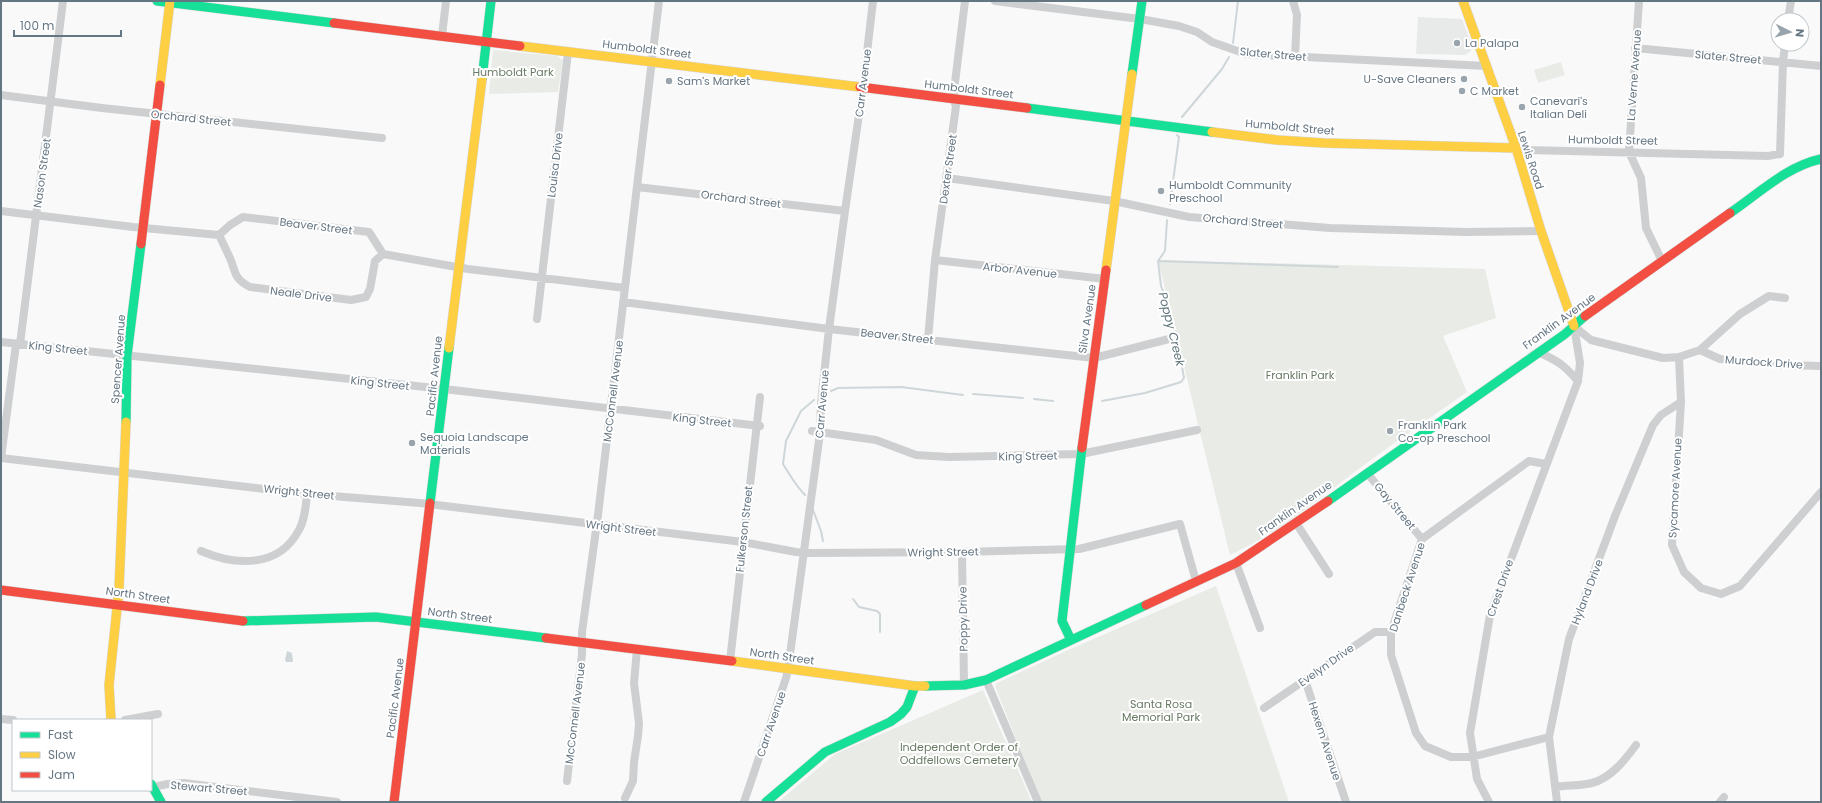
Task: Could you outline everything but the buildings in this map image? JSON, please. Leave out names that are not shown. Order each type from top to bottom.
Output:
[{"type":"street","name":"Nason Street","points":[[1,458],[52,101],[63,1]]},
{"type":"street","name":"Humboldt Street","points":[[157,1],[863,87],[1125,121],[1285,140],[1324,143],[1768,156],[1780,154],[1783,62]]},
{"type":"street","points":[[442,36],[446,1]]},
{"type":"street","name":"Pacific Avenue","points":[[394,802],[491,1]]},
{"type":"street","name":"McConnell Avenue","points":[[567,781],[582,643],[659,1]]},
{"type":"street","name":"Carr Avenue","points":[[744,802],[786,678],[788,668],[804,552],[816,432],[821,403],[844,211],[863,87],[873,1]]},
{"type":"street","name":"Dexter Street","points":[[928,339],[935,260],[956,106],[953,99],[965,1]]},
{"type":"street","name":"Slater Street","points":[[995,1],[1140,19],[1179,26],[1191,30],[1212,42],[1246,54],[1486,66]]},
{"type":"street","name":"Silva Avenue","points":[[1071,640],[1062,620],[1081,454],[1142,1]]},
{"type":"street","points":[[1293,1],[1297,15],[1295,56]]},
{"type":"street","name":"Lewis Road","points":[[1463,1],[1516,148],[1541,231],[1574,326]]},
{"type":"street","name":"La Verne Avenue","points":[[1639,1],[1629,152],[1641,178],[1646,228],[1662,261]]},
{"type":"street","points":[[1789,12],[1791,1]]},
{"type":"street","name":"Spencer Avenue","points":[[112,719],[109,705],[109,685],[118,605],[125,473],[128,356],[170,2]]},
{"type":"street","name":"Slater Street","points":[[1635,48],[1821,66]]},
{"type":"street","name":"Louisa Drive","points":[[537,319],[568,52]]},
{"type":"street","points":[[1783,62],[1784,52]]},
{"type":"street","name":"Orchard Street","points":[[1,95],[156,114],[382,138]]},
{"type":"street","name":"Franklin Avenue","points":[[915,686],[964,685],[986,680],[1236,563],[1367,473],[1538,352],[1662,261],[1798,166],[1810,161],[1821,159]]},
{"type":"street","name":"Orchard Street","points":[[947,178],[1114,201],[1188,217],[1330,228],[1466,232],[1541,231]]},
{"type":"street","name":"Orchard Street","points":[[637,187],[844,211]]},
{"type":"street","points":[[1,211],[142,228],[219,235]]},
{"type":"street","name":"Beaver Street","points":[[219,235],[230,225],[243,217],[369,232],[383,254]]},
{"type":"street","name":"Neale Drive","points":[[219,235],[231,260],[235,274],[241,283],[250,287],[350,300],[366,297],[370,289],[375,261],[383,254]]},
{"type":"street","points":[[383,254],[458,267],[625,288]]},
{"type":"street","name":"Arbor Avenue","points":[[935,260],[1105,279]]},
{"type":"street","points":[[1574,326],[1591,340],[1663,358],[1679,357],[1700,350],[1740,314],[1769,296],[1785,298]]},
{"type":"street","name":"Beaver Street","points":[[623,302],[829,329],[1094,358],[1169,339]]},
{"type":"street","name":"Crest Drive","points":[[1489,802],[1477,779],[1472,757],[1470,733],[1490,615],[1578,381],[1580,363],[1574,326]]},
{"type":"street","name":"King Street","points":[[1,342],[444,389],[758,426]]},
{"type":"street","name":"Murdock Drive","points":[[1700,350],[1720,359],[1785,365],[1821,366]]},
{"type":"street","points":[[1538,352],[1554,358],[1578,381]]},
{"type":"street","name":"Sycamore Avenue","points":[[1679,357],[1680,402],[1672,545],[1684,572],[1701,588],[1721,594],[1740,586],[1821,492]]},
{"type":"street","name":"Fulkerson Street","points":[[730,661],[758,426],[760,397]]},
{"type":"street","name":"Hyland Drive","points":[[1557,802],[1549,737],[1569,639],[1615,516],[1653,424],[1661,415],[1680,402]]},
{"type":"street","name":"King Street","points":[[816,432],[876,440],[916,455],[948,457],[1081,454],[1197,430]]},
{"type":"street","name":"Wright Street","points":[[1,458],[307,494],[430,505],[743,542],[804,552],[962,552],[1079,549],[1180,524],[1196,581]]},
{"type":"street","name":"Danbeck Avenue","points":[[1546,464],[1529,461],[1422,539],[1391,632],[1391,655],[1416,733],[1425,746],[1451,757],[1472,757],[1549,737]]},
{"type":"street","name":"Gay Street","points":[[1367,473],[1422,539]]},
{"type":"street","points":[[201,551],[220,558],[240,562],[257,561],[273,556],[288,545],[300,530],[305,512],[307,494]]},
{"type":"street","points":[[1296,523],[1329,574]]},
{"type":"street","name":"Poppy Drive","points":[[962,552],[964,685]]},
{"type":"street","points":[[1236,563],[1260,628]]},
{"type":"street","name":"North Street","points":[[1,590],[241,621],[376,617],[788,668],[915,686]]},
{"type":"street","name":"Evelyn Drive","points":[[1264,708],[1375,632],[1391,632]]},
{"type":"street","points":[[626,798],[633,781],[639,723],[634,683],[637,649]]},
{"type":"street","points":[[986,680],[1038,802]]},
{"type":"street","name":"Hexem Avenue","points":[[1305,680],[1346,802]]},
{"type":"street","points":[[766,802],[825,752],[890,722],[901,714],[907,707],[915,686]]},
{"type":"street","points":[[130,719],[158,714]]},
{"type":"street","points":[[1,719],[12,720]]},
{"type":"street","points":[[1555,787],[1593,783],[1613,772],[1636,745]]},
{"type":"street","name":"Stewart Street","points":[[152,785],[184,784],[337,802]]},
{"type":"street","points":[[152,785],[161,802]]},
{"type":"shaded area","points":[[1418,17],[1462,19],[1471,43],[1471,51],[1465,55],[1416,54]]},
{"type":"shaded area","points":[[287,651],[292,653],[293,662],[286,662]]},
{"type":"green space","name":"Humboldt Park","points":[[493,50],[557,56],[563,60],[558,92],[489,94]]},
{"type":"green space","points":[[1561,62],[1565,75],[1538,83],[1534,70]]},
{"type":"green space","name":"Franklin Park","points":[[1158,260],[1485,269],[1496,318],[1443,336],[1467,392],[1383,451],[1280,527],[1247,547],[1230,555]]},
{"type":"green space","name":"Santa Rosa Memorial Park","points":[[1216,586],[1289,802],[1041,802],[995,686],[997,683],[1068,650]]},
{"type":"green space","name":"Independent Order of Oddfellows Cemetery","points":[[983,690],[1032,802],[778,802],[835,754]]},
{"type":"waterway","name":"Poppy Creek","points":[[1233,43],[1238,1]]},
{"type":"waterway","name":"Poppy Creek","points":[[1182,117],[1222,69],[1229,57]]},
{"type":"waterway","name":"Poppy Creek","points":[[1170,204],[1179,137],[1177,135]]},
{"type":"waterway","name":"Poppy Creek","points":[[1102,401],[1145,393],[1181,382],[1184,378],[1180,355],[1176,349],[1177,339],[1168,315],[1168,304],[1161,286],[1158,261],[1165,251],[1167,220]]},
{"type":"waterway","points":[[1158,261],[1338,267]]},
{"type":"waterway","name":"Poppy Creek","points":[[831,391],[838,388],[901,387],[963,395]]},
{"type":"waterway","name":"Poppy Creek","points":[[973,394],[1023,398]]},
{"type":"waterway","name":"Poppy Creek","points":[[1034,399],[1053,401]]},
{"type":"waterway","name":"Poppy Creek","points":[[805,495],[795,484],[783,464],[786,441],[801,411],[814,400]]},
{"type":"waterway","name":"Poppy Creek","points":[[813,510],[823,541]]},
{"type":"waterway","name":"Poppy Creek","points":[[853,599],[859,607],[877,611],[880,614],[880,632]]},
{"type":"traffic: fast","points":[[157,1],[334,23]]},
{"type":"traffic: fast","points":[[482,79],[491,1]]},
{"type":"traffic: fast","points":[[1132,74],[1142,1]]},
{"type":"traffic: fast","points":[[1027,108],[1212,132]]},
{"type":"traffic: fast","points":[[1730,213],[1785,174],[1796,168],[1821,159]]},
{"type":"traffic: fast","points":[[126,422],[127,356],[141,244]]},
{"type":"traffic: fast","points":[[1328,501],[1565,334],[1585,316]]},
{"type":"traffic: fast","points":[[430,503],[449,348]]},
{"type":"traffic: fast","points":[[1071,640],[1062,621],[1082,448]]},
{"type":"traffic: fast","points":[[925,686],[964,685],[986,680],[1146,605]]},
{"type":"traffic: fast","points":[[243,621],[376,617],[546,638]]},
{"type":"traffic: fast","points":[[766,802],[825,752],[890,722],[901,714],[907,707],[915,686]]},
{"type":"traffic: fast","points":[[152,786],[161,802]]},
{"type":"traffic: slow","points":[[160,85],[170,1]]},
{"type":"traffic: slow","points":[[1463,1],[1516,148],[1541,231],[1574,326]]},
{"type":"traffic: slow","points":[[520,46],[860,87]]},
{"type":"traffic: slow","points":[[1106,270],[1132,74]]},
{"type":"traffic: slow","points":[[449,348],[482,79]]},
{"type":"traffic: slow","points":[[1212,132],[1277,140],[1324,143],[1516,148]]},
{"type":"traffic: slow","points":[[111,719],[109,685],[119,589],[126,422]]},
{"type":"traffic: slow","points":[[732,661],[915,686],[925,686]]},
{"type":"traffic: jam","points":[[334,23],[520,46]]},
{"type":"traffic: jam","points":[[141,244],[160,85]]},
{"type":"traffic: jam","points":[[860,87],[1027,108]]},
{"type":"traffic: jam","points":[[1585,316],[1730,213]]},
{"type":"traffic: jam","points":[[1082,448],[1106,270]]},
{"type":"traffic: jam","points":[[1146,605],[1236,563],[1328,501]]},
{"type":"traffic: jam","points":[[394,802],[430,503]]},
{"type":"traffic: jam","points":[[1,590],[243,621]]},
{"type":"traffic: jam","points":[[546,638],[732,661]]},
{"type":"place","name":"La Palapa","points":[[1457,43]]},
{"type":"place","name":"U-Save Cleaners","points":[[1464,79]]},
{"type":"place","name":"Sam's Market","points":[[669,81]]},
{"type":"place","name":"C Market","points":[[1462,91]]},
{"type":"place","name":"Canevari's Italian Deli","points":[[1522,107]]},
{"type":"place","name":"Humboldt Community Preschool","points":[[1161,191]]},
{"type":"place","name":"Franklin Park Co-op Preschool","points":[[1390,431]]},
{"type":"place","name":"Sequoia Landscape Materials","points":[[412,443]]}]
